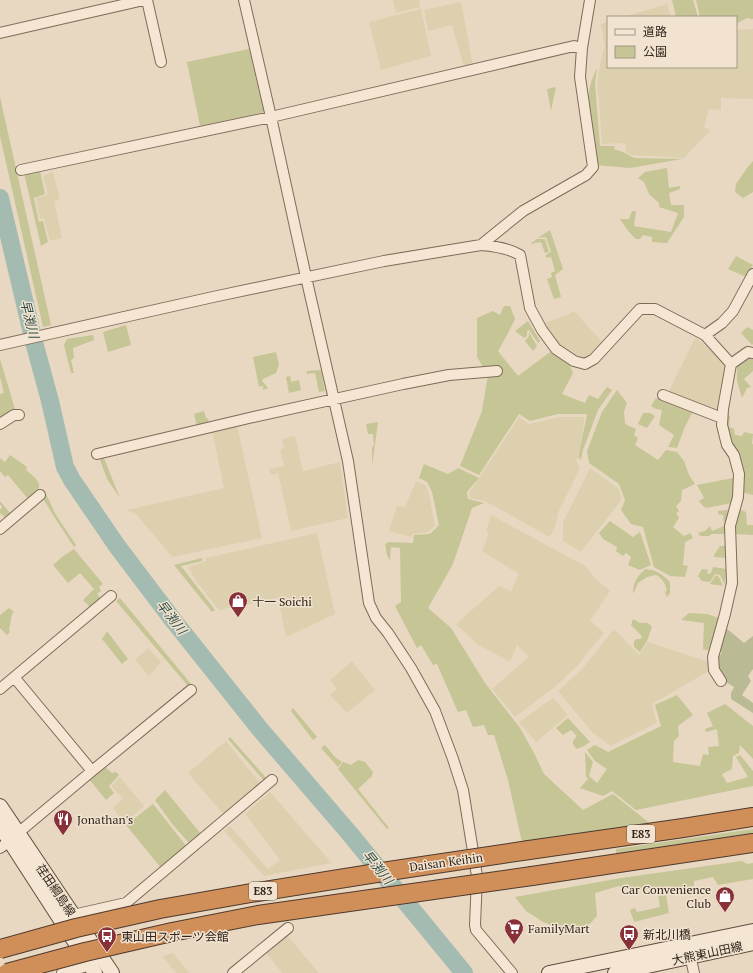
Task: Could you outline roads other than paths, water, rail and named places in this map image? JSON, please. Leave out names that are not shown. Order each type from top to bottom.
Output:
[{"type":"highway","name":"Daisan Keihin","points":[[0,949],[76,928],[160,909],[382,872],[753,817]]},
{"type":"highway","name":"E83","points":[[7,973],[85,952],[172,932],[258,915],[753,843]]},
{"type":"main road","name":"荏田綱島線","points":[[0,806],[9,841],[73,915],[112,973]]},
{"type":"main road","name":"荏田綱島線","points":[[0,826],[93,969]]},
{"type":"main road","name":"大熊東山田線","points":[[614,973],[753,931]]},
{"type":"main road","name":"大熊東山田線","points":[[549,973],[689,950],[753,943]]},
{"type":"street","points":[[0,33],[144,0]]},
{"type":"street","points":[[147,0],[161,62]]},
{"type":"street","points":[[244,0],[333,400],[348,461],[369,603],[376,618],[388,633],[411,668],[435,711],[453,759],[462,790],[477,876],[476,930],[512,973]]},
{"type":"street","points":[[481,245],[523,211],[586,175],[593,167],[580,77],[582,48],[590,0]]},
{"type":"street","points":[[21,170],[271,117],[574,46],[582,48]]},
{"type":"street","points":[[0,345],[384,261],[481,245],[513,250],[520,255],[530,308],[542,330],[556,349],[574,361],[585,364],[594,359],[640,309],[655,309],[705,335],[731,364]]},
{"type":"street","points":[[705,335],[722,323],[733,311],[753,274]]},
{"type":"street","points":[[721,681],[714,670],[713,657],[732,583],[730,526],[738,497],[739,474],[734,455],[727,445],[722,426],[722,409],[731,364],[748,352],[753,353]]},
{"type":"street","points":[[97,454],[403,384],[449,375],[497,371]]},
{"type":"street","points":[[663,395],[722,418]]},
{"type":"street","points":[[0,424],[14,415],[20,415]]},
{"type":"street","points":[[0,529],[40,495]]},
{"type":"street","points":[[0,689],[112,596]]},
{"type":"street","points":[[14,677],[92,771]]},
{"type":"street","points":[[9,841],[191,690]]},
{"type":"street","points":[[73,915],[126,903],[272,780]]},
{"type":"street","points":[[233,973],[288,928]]},
{"type":"street","points":[[40,973],[78,945]]},
{"type":"street","points":[[689,950],[694,973]]},
{"type":"street","points":[[62,973],[93,969]]},
{"type":"waterway","name":"早渕川","points":[[0,198],[65,467],[72,480],[117,546],[173,620],[259,728],[350,834],[464,973]]},
{"type":"place","name":"十一 Soichi","points":[[238,618]]},
{"type":"place","name":"Jonathan's","points":[[63,836]]},
{"type":"place","name":"Car Convenience Club","points":[[725,913]]},
{"type":"place","name":"FamilyMart","points":[[514,945]]},
{"type":"place","name":"新北川橋","points":[[629,951]]},
{"type":"place","name":"東山田スポーツ会館","points":[[107,953]]}]
